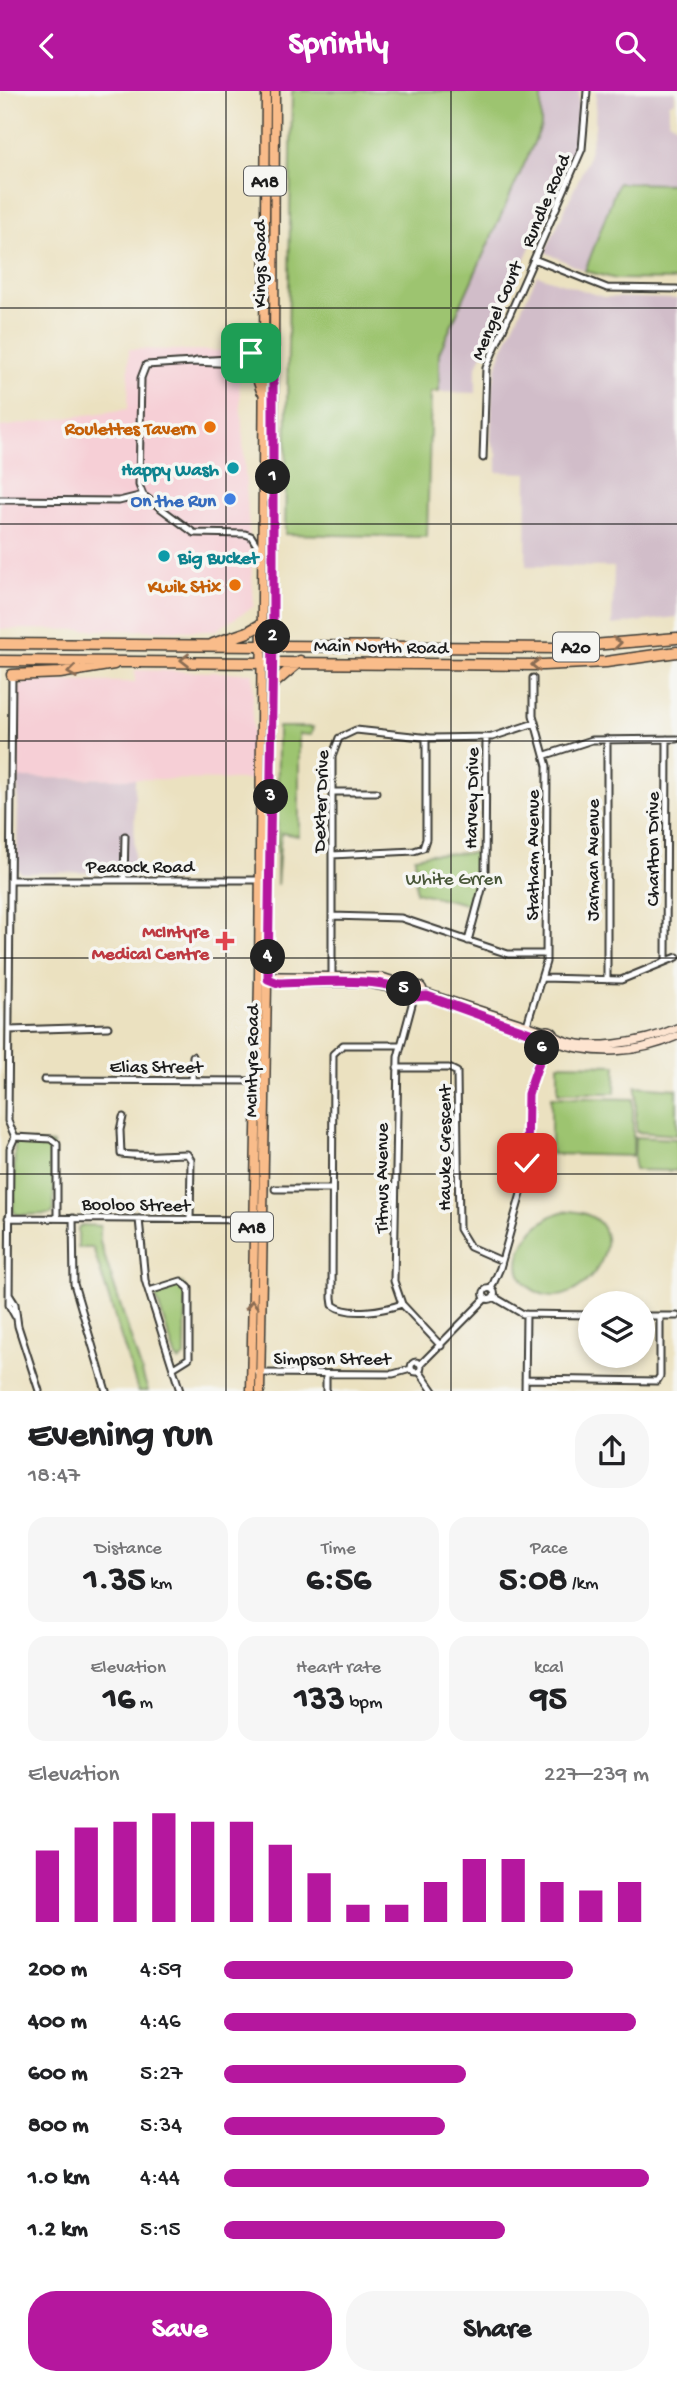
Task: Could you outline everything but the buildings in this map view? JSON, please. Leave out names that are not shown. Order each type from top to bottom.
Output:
[{"type":"highway","points":[[206,646],[248,632],[262,624]]},
{"type":"highway","name":"Main North Road","points":[[0,644],[261,648],[557,648],[677,638]]},
{"type":"highway","name":"Main North Road","points":[[0,660],[555,665],[677,652]]},
{"type":"highway","points":[[12,675],[71,672],[132,660]]},
{"type":"highway","points":[[273,684],[300,661]]},
{"type":"main road","name":"Kings Road","points":[[266,91],[264,342],[267,362],[273,648]]},
{"type":"main road","name":"Kings Road","points":[[261,661],[264,401],[275,91]]},
{"type":"main road","points":[[226,359],[251,353],[264,342]]},
{"type":"main road","points":[[248,365],[255,373],[264,401]]},
{"type":"main road","name":"McIntyre Road","points":[[260,1391],[256,1373],[257,1081],[270,880],[273,648]]},
{"type":"main road","name":"McIntyre Road","points":[[257,1220],[267,1082],[260,880],[261,661]]},
{"type":"main road","points":[[260,772],[267,771],[272,751]]},
{"type":"main road","name":"McIntyre Road","points":[[251,1391],[256,1373]]},
{"type":"street","name":"Rundle Road","points":[[587,91],[582,149],[534,259],[607,288],[677,289]]},
{"type":"street","name":"Mengel Court","points":[[483,458],[486,367],[534,259]]},
{"type":"street","points":[[193,362],[226,359],[267,362]]},
{"type":"street","points":[[262,555],[251,536],[194,533],[143,495],[139,485],[142,370],[151,362],[248,365],[267,362]]},
{"type":"street","points":[[0,500],[119,501],[143,495]]},
{"type":"street","points":[[12,675],[9,1126],[15,1137]]},
{"type":"street","name":"Statham Avenue","points":[[526,1028],[543,978],[546,954],[546,755],[535,723],[533,678]]},
{"type":"street","name":"Dexter Drive","points":[[332,979],[333,752],[343,735],[360,730],[426,737],[486,738],[535,723]]},
{"type":"street","points":[[332,855],[414,851],[423,848],[426,839],[426,737]]},
{"type":"street","name":"Harvey Drive","points":[[468,940],[485,878],[486,738]]},
{"type":"street","name":"Jarman Avenue","points":[[607,739],[607,980]]},
{"type":"street","name":"Charlton Drive","points":[[666,959],[667,739]]},
{"type":"street","points":[[546,755],[585,740],[677,740]]},
{"type":"street","points":[[332,792],[376,792]]},
{"type":"street","points":[[124,880],[125,836]]},
{"type":"street","name":"Peacock Road","points":[[10,880],[270,880]]},
{"type":"street","points":[[332,916],[401,918],[508,954],[546,954]]},
{"type":"street","points":[[543,978],[621,980],[666,959],[677,957]]},
{"type":"street","points":[[263,979],[278,976],[332,979],[382,977],[416,992],[586,1050],[620,1052],[647,1047],[677,1036]]},
{"type":"street","name":"Titmus Avenue","points":[[416,992],[399,1045],[397,1067],[394,1281],[402,1304],[441,1346]]},
{"type":"street","points":[[9,1030],[108,1027]]},
{"type":"street","points":[[547,1038],[594,1044],[621,1044],[677,1028]]},
{"type":"street","points":[[494,1297],[491,1289],[502,1261],[524,1183],[528,1094],[547,1038]]},
{"type":"street","points":[[399,1045],[343,1045],[334,1050],[333,1305],[340,1310],[383,1310],[402,1304]]},
{"type":"street","points":[[192,1081],[193,1056]]},
{"type":"street","name":"Hawke Crescent","points":[[397,1067],[449,1068],[457,1072],[459,1229],[470,1247],[502,1261]]},
{"type":"street","points":[[0,1078],[9,1078]]},
{"type":"street","name":"Elias Street","points":[[44,1080],[267,1082]]},
{"type":"street","points":[[123,1117],[120,1130],[121,1154],[150,1157],[187,1154],[191,1160],[190,1220]]},
{"type":"street","points":[[15,1137],[51,1139],[57,1144],[57,1218]]},
{"type":"street","points":[[15,1137],[10,1147],[9,1307],[15,1316],[39,1391]]},
{"type":"street","points":[[275,1189],[332,1189]]},
{"type":"street","name":"Booloo Street","points":[[8,1218],[257,1220]]},
{"type":"street","points":[[73,1218],[74,1284],[106,1391]]},
{"type":"street","points":[[139,1219],[141,1263],[180,1391]]},
{"type":"street","points":[[149,1291],[181,1280],[189,1288],[189,1359],[173,1368]]},
{"type":"street","points":[[485,1298],[485,1291],[491,1289]]},
{"type":"street","points":[[419,1371],[421,1364],[485,1298],[494,1297],[526,1314],[578,1315]]},
{"type":"street","points":[[525,1391],[526,1314]]},
{"type":"street","points":[[655,1316],[677,1316]]},
{"type":"street","points":[[525,1379],[657,1381],[660,1376],[660,1316]]},
{"type":"street","points":[[421,1364],[413,1362],[411,1369],[419,1371],[433,1391]]},
{"type":"street","name":"Simpson Street","points":[[256,1373],[393,1374],[411,1369]]},
{"type":"street","points":[[326,1374],[326,1391]]},
{"type":"shaded area","points":[[541,91],[579,91],[577,138],[572,153],[476,368],[476,393],[439,392],[439,353],[541,127]]},
{"type":"shaded area","points":[[596,91],[675,91],[675,100],[669,104],[669,121],[677,126],[677,184],[618,184],[585,271],[545,252],[587,161],[595,128]]},
{"type":"shaded area","points":[[537,275],[603,297],[677,299],[677,617],[612,625],[614,567],[526,566],[527,473],[497,472],[497,453],[491,441],[492,388],[499,357]]},
{"type":"shaded area","points":[[129,349],[237,351],[254,606],[215,631],[0,629],[0,427],[128,409]]},
{"type":"shaded area","points":[[135,670],[253,673],[252,780],[18,778],[19,688],[27,681],[135,682]]},
{"type":"shaded area","points":[[18,778],[135,779],[134,872],[21,873],[17,868]]},
{"type":"green space","points":[[292,91],[541,91],[541,127],[439,353],[439,392],[431,392],[427,537],[285,534]]},
{"type":"green space","points":[[618,183],[677,184],[677,280],[616,279],[585,271]]},
{"type":"green space","points":[[278,727],[313,727],[311,735],[299,734],[299,836],[281,833],[277,885]]},
{"type":"green space","name":"White Grren","points":[[479,853],[474,906],[416,892],[415,857],[429,854]]},
{"type":"green space","points":[[558,1064],[616,1065],[615,1093],[558,1093]]},
{"type":"green space","points":[[636,1086],[677,1089],[677,1135],[636,1132]]},
{"type":"green space","points":[[551,1097],[633,1099],[633,1156],[551,1154]]},
{"type":"green space","points":[[635,1137],[677,1139],[677,1171],[634,1170]]},
{"type":"green space","points":[[15,1141],[53,1144],[54,1211],[51,1214],[18,1215],[13,1211]]},
{"type":"green space","points":[[565,1211],[589,1216],[603,1227],[606,1243],[602,1261],[591,1277],[576,1290],[558,1296],[539,1293],[526,1284],[519,1273],[518,1260],[522,1247],[540,1224]]},
{"type":"green space","points":[[82,1225],[100,1226],[100,1242],[148,1391],[138,1391],[93,1248],[78,1248],[78,1228]]},
{"type":"green space","points":[[182,1283],[186,1288],[185,1357],[179,1361],[155,1294]]},
{"type":"place","name":"Roulettes Tavern","points":[[210,427]]},
{"type":"place","name":"Happy Wash","points":[[233,468]]},
{"type":"place","name":"On the Run","points":[[230,499]]},
{"type":"place","name":"Big Bucket","points":[[164,556]]},
{"type":"place","name":"Kwik Stix","points":[[235,585]]},
{"type":"place","name":"McIntyre Medical Centre","points":[[225,941]]},
{"type":"route","points":[[251,353],[264,342],[264,359],[273,362],[273,635],[268,979],[278,983],[365,983],[394,986],[410,992],[414,997],[427,996],[541,1037],[543,1041],[540,1059],[528,1094],[527,1163]]}]
